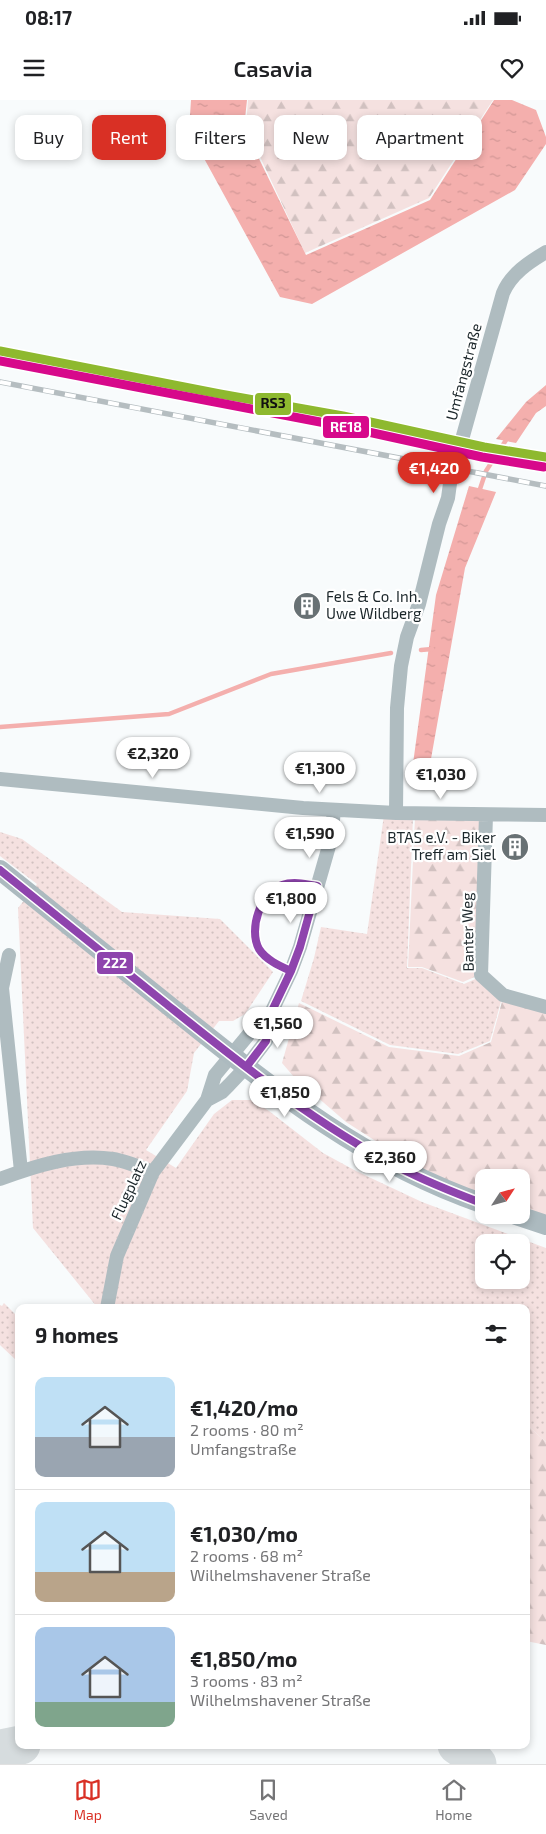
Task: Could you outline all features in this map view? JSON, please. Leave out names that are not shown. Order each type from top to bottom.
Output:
[{"type":"street","name":"Umfangstraße","points":[[396,813],[397,708],[400,666],[406,637],[419,604],[439,524],[448,498],[452,468],[462,443],[502,293],[507,282],[516,273],[546,252]]},
{"type":"street","points":[[0,779],[334,810],[396,813],[546,815]]},
{"type":"street","name":"Flugplatz","points":[[108,1304],[117,1256],[153,1172],[207,1100],[222,1092],[239,1061],[266,1041],[270,1016],[300,947],[330,839],[334,810]]},
{"type":"street","name":"Banter Weg","points":[[486,815],[482,975],[503,995],[546,1007]]},
{"type":"street","points":[[0,870],[239,1061],[314,1118],[345,1138],[398,1167],[452,1193],[475,1201]]},
{"type":"street","points":[[9,955],[2,988],[21,1171]]},
{"type":"street","points":[[0,1179],[21,1171],[73,1158],[112,1159],[153,1172]]},
{"type":"street","points":[[530,1220],[546,1225]]},
{"type":"green space","points":[[248,100],[493,100],[482,117],[482,115],[357,115],[357,160],[454,160],[429,198],[305,253],[261,160],[264,160],[264,115],[247,115]]},
{"type":"green space","points":[[384,815],[413,817],[407,968],[422,968],[464,984],[480,977],[502,998],[490,1041],[458,1054],[390,1045],[301,1001],[321,927],[367,934]]},
{"type":"green space","points":[[415,818],[482,820],[479,975],[463,982],[422,967],[408,967]]},
{"type":"green space","points":[[0,832],[22,839],[122,912],[220,919],[273,972],[245,1014],[233,1021],[219,1021],[194,1053],[187,1091],[146,1150],[176,1168],[214,1114],[232,1100],[251,1100],[269,1111],[323,1153],[356,1171],[422,1202],[475,1222],[475,1224],[481,1224],[508,1234],[475,1234],[475,1289],[530,1289],[530,1242],[546,1248],[546,1442],[530,1428],[530,1304],[95,1304],[33,1228],[18,908],[37,884],[0,856]]},
{"type":"green space","points":[[503,998],[546,1011],[546,1218],[530,1213],[530,1169],[475,1169],[475,1194],[441,1183],[346,1122],[294,1077],[282,1063],[299,1003],[389,1047],[459,1056],[491,1042]]},
{"type":"green space","points":[[4,1303],[15,1314],[15,1359],[0,1345],[0,1305],[2,1306]]},
{"type":"green space","points":[[530,1428],[546,1442],[546,1645],[530,1642]]},
{"type":"water","points":[[191,100],[247,100],[245,115],[190,115]]},
{"type":"water","points":[[494,100],[512,100],[536,110],[546,137],[546,144],[515,190],[312,304],[280,297],[205,160],[260,160],[306,255],[430,200],[456,160],[482,160],[482,119]]},
{"type":"water","points":[[546,385],[546,406],[536,413],[516,443],[496,439],[526,402]]},
{"type":"water","points":[[469,486],[496,492],[465,568],[429,770],[412,771],[436,595]]},
{"type":"waterway","points":[[479,492],[486,471],[508,437]]},
{"type":"waterway","points":[[421,650],[432,649]]},
{"type":"waterway","points":[[0,727],[169,714],[271,674],[391,653]]},
{"type":"waterway","points":[[418,784],[421,765]]},
{"type":"taxiway","points":[[0,1749],[15,1746]]},
{"type":"taxiway","points":[[463,1749],[477,1764]]},
{"type":"railway","points":[[0,382],[546,486]]},
{"type":"transit line","name":"RS3","points":[[0,351],[343,416],[484,447],[546,457]]},
{"type":"transit line","name":"RE18","points":[[0,361],[341,426],[482,457],[544,467]]},
{"type":"transit line","name":"222","points":[[0,870],[221,1048],[279,1092],[369,1151],[420,1178],[475,1200]]},
{"type":"transit line","name":"222","points":[[291,971],[269,959],[259,949],[255,932],[258,912],[268,895],[282,885],[295,883],[317,886]]},
{"type":"transit line","name":"222","points":[[247,1066],[266,1041],[270,1015],[300,947],[317,886]]},
{"type":"place","name":"Fels & Co. Inh. Uwe Wildberg","points":[[307,606]]},
{"type":"place","name":"BTAS e.V. - Biker Treff am Siel","points":[[515,847]]}]
